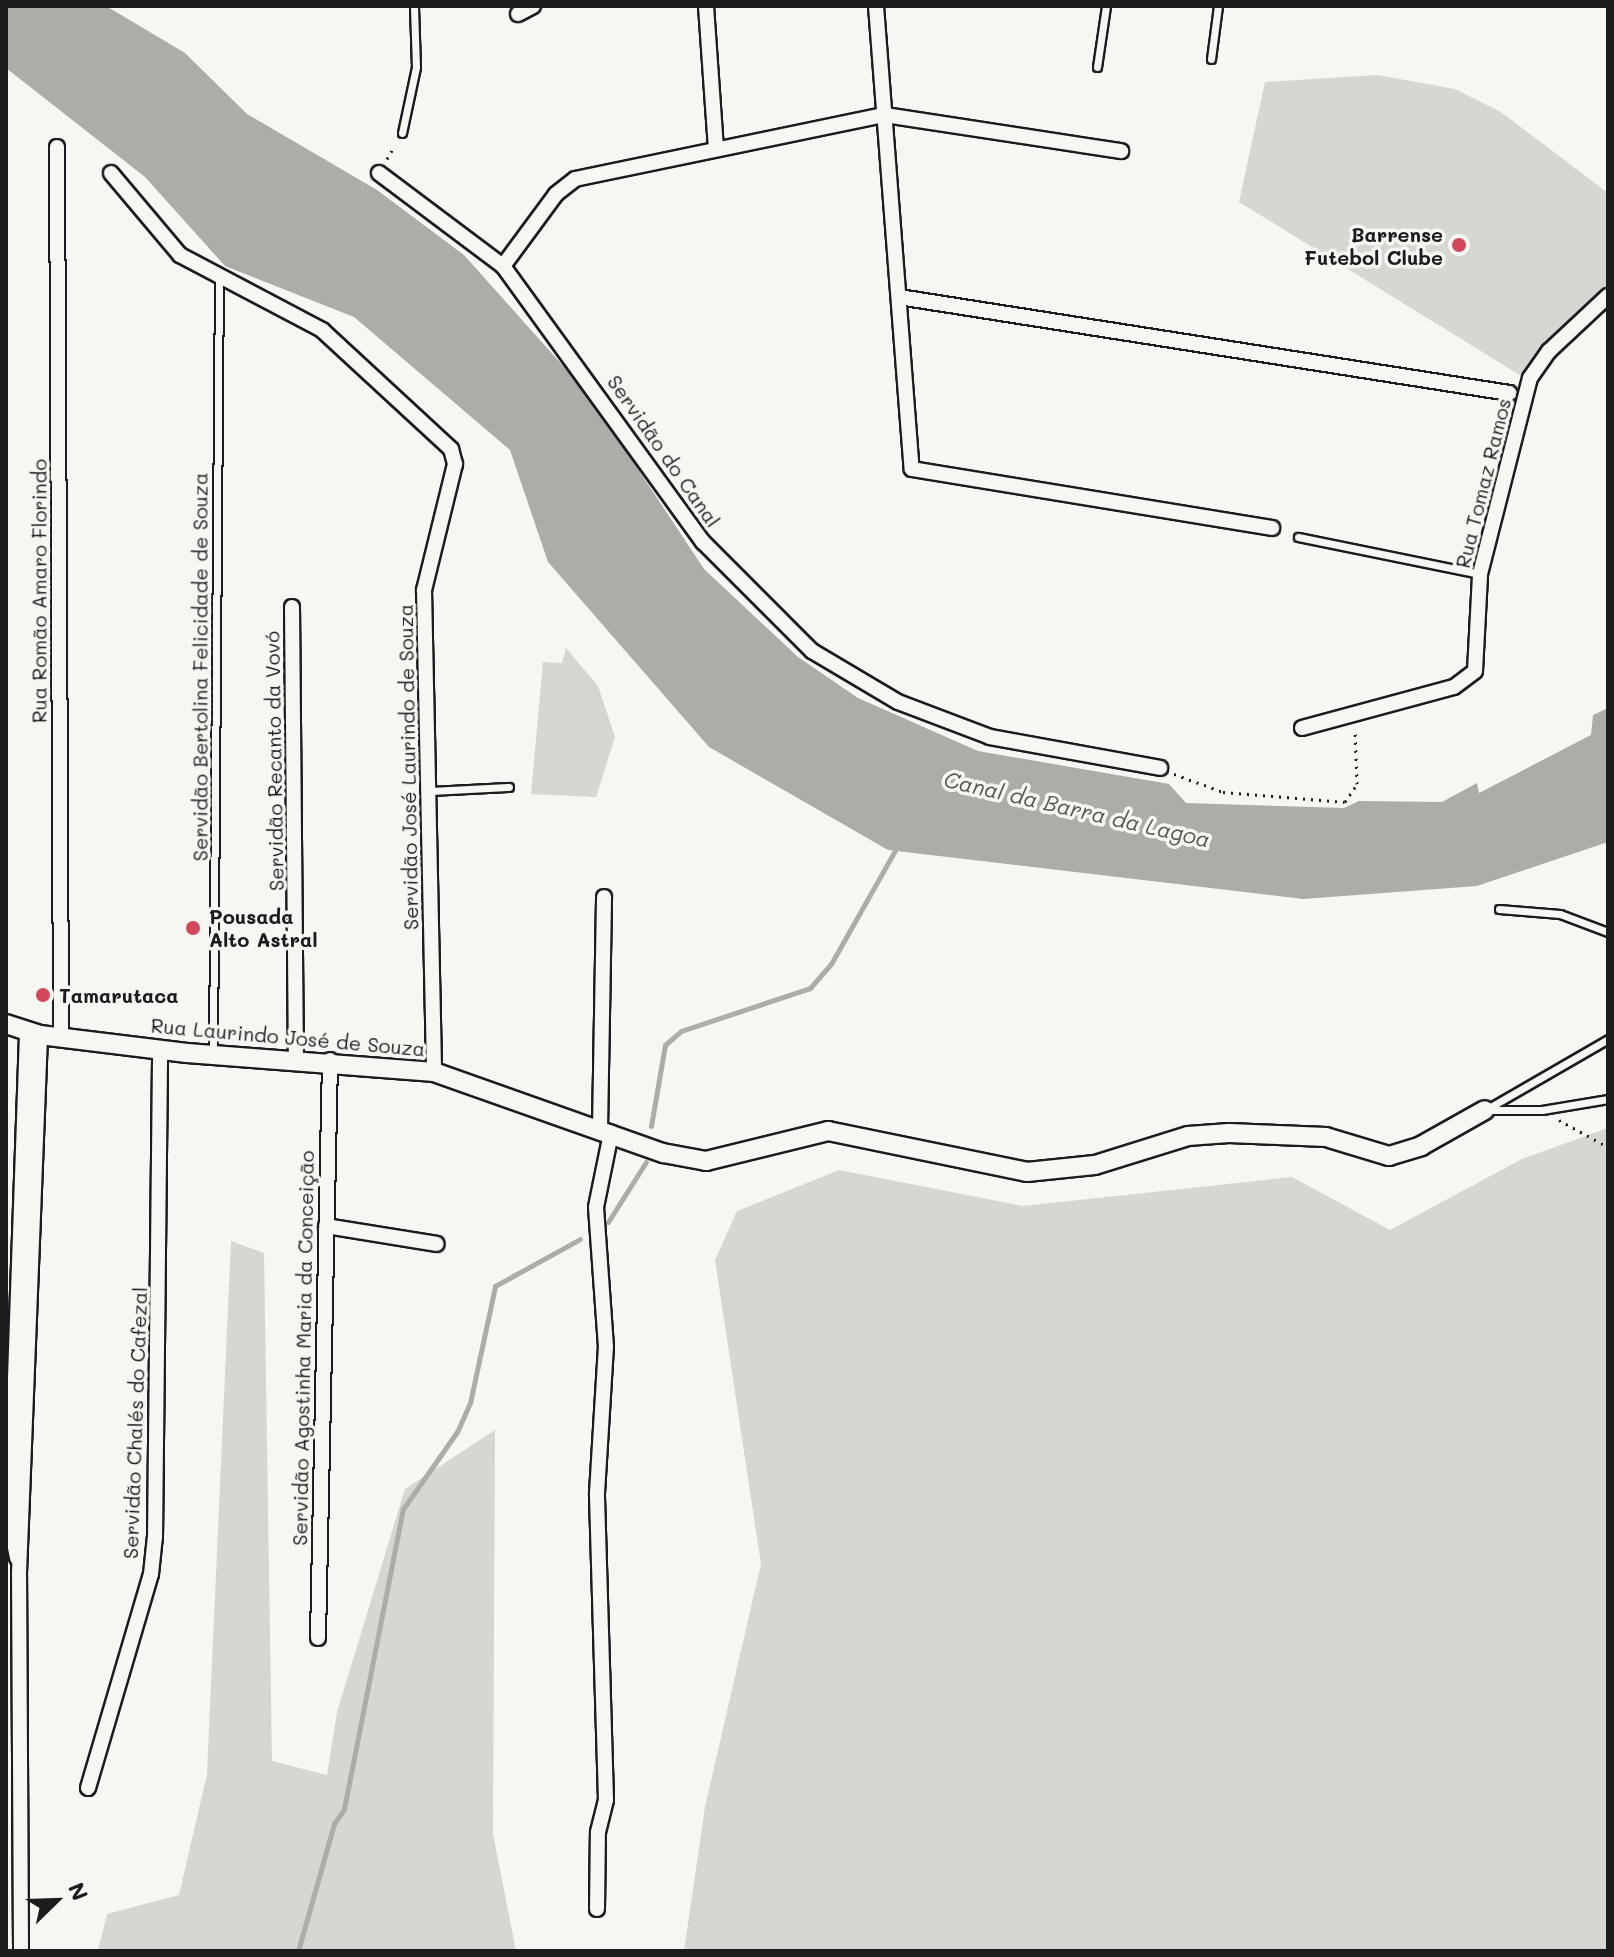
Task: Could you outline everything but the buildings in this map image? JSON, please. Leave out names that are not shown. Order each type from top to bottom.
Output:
[{"type":"street","points":[[518,14],[533,6]]},
{"type":"street","points":[[706,6],[716,148]]},
{"type":"street","points":[[876,6],[912,469],[1272,528]]},
{"type":"street","points":[[503,266],[556,194],[575,179],[885,115],[1121,151]]},
{"type":"street","name":"Rua Romão Amaro Florindo","points":[[57,147],[61,1035]]},
{"type":"street","points":[[111,173],[180,255],[219,279]]},
{"type":"street","name":"Servidão do Canal","points":[[379,173],[503,266],[703,542],[812,651],[898,702],[990,737],[1160,768]]},
{"type":"street","name":"Servidão José Laurindo de Souza","points":[[219,279],[277,303],[338,342],[381,390],[451,449],[455,464],[424,590],[434,1072]]},
{"type":"street","name":"Rua Tomaz Ramos","points":[[1302,728],[1467,680],[1478,662],[1480,574],[1535,368],[1608,296]]},
{"type":"street","points":[[899,297],[1509,393]]},
{"type":"street","name":"Servidão Recanto da Vovó","points":[[292,607],[296,1058]]},
{"type":"street","points":[[597,1909],[598,1832],[606,1779],[597,1493],[606,1347],[596,1207],[606,1131],[604,897]]},
{"type":"street","name":"Rua Laurindo José de Souza","points":[[6,1024],[34,1033],[213,1055],[330,1060],[434,1072],[606,1131],[706,1161],[807,1135],[849,1132],[1027,1172],[1095,1165],[1188,1136],[1229,1133],[1326,1137],[1374,1155],[1403,1155],[1485,1110]]},
{"type":"street","points":[[21,1949],[19,1573],[34,1033]]},
{"type":"street","name":"Servidão Chalés do Cafezal","points":[[88,1788],[151,1574],[155,1538],[160,1049]]},
{"type":"street","name":"Servidão Agostinha Maria da Conceição","points":[[318,1638],[330,1060]]},
{"type":"street","points":[[326,1226],[437,1244]]},
{"type":"lane","points":[[402,133],[416,67],[414,6]]},
{"type":"lane","points":[[1097,67],[1106,6]]},
{"type":"lane","points":[[1211,59],[1218,6]]},
{"type":"lane","name":"Servidão Bertolina Felicidade de Souza","points":[[213,1055],[219,279]]},
{"type":"lane","points":[[1298,537],[1480,574]]},
{"type":"lane","points":[[429,791],[509,787]]},
{"type":"lane","points":[[1499,909],[1560,914],[1608,932]]},
{"type":"lane","points":[[1485,1110],[1608,1039]]},
{"type":"lane","points":[[1485,1110],[1542,1110],[1608,1099]]},
{"type":"path","points":[[379,173],[402,133]]},
{"type":"path","points":[[1160,768],[1223,792],[1345,802],[1357,784],[1355,713]]},
{"type":"path","points":[[1542,1110],[1608,1147]]},
{"type":"shaded area","name":"Barrense Futebol Clube","points":[[1377,75],[1455,89],[1501,112],[1608,193],[1608,289],[1523,377],[1239,202],[1265,82]]},
{"type":"shaded area","points":[[566,648],[598,686],[615,737],[596,797],[531,794],[543,662],[562,663]]},
{"type":"shaded area","points":[[1608,1128],[1608,1951],[684,1951],[705,1807],[761,1564],[715,1260],[737,1211],[839,1170],[1023,1206],[1292,1177],[1390,1230],[1522,1159]]},
{"type":"shaded area","points":[[231,1241],[264,1253],[272,1761],[327,1775],[337,1712],[405,1489],[495,1430],[493,1834],[516,1951],[98,1951],[107,1914],[179,1895],[207,1774]]},
{"type":"water","name":"Canal da Barra da Lagoa","points":[[6,6],[106,6],[185,53],[247,114],[377,190],[464,255],[589,395],[704,569],[798,657],[858,698],[978,751],[1169,784],[1186,803],[1344,808],[1359,801],[1442,802],[1477,783],[1479,793],[1591,735],[1593,715],[1608,708],[1608,842],[1477,886],[1303,899],[888,850],[709,747],[548,562],[510,450],[354,317],[225,266],[145,177],[6,68]]},
{"type":"waterway","points":[[651,1126],[665,1045],[681,1031],[810,988],[831,964],[898,845]]},
{"type":"waterway","points":[[608,1222],[646,1162]]},
{"type":"waterway","points":[[298,1951],[334,1824],[344,1809],[403,1509],[457,1432],[470,1403],[495,1286],[580,1239]]},
{"type":"place","name":"Barrense Futebol Clube","points":[[1459,245]]},
{"type":"place","name":"Pousada Alto Astral","points":[[193,928]]},
{"type":"place","name":"Tamarutaca","points":[[43,995]]}]
